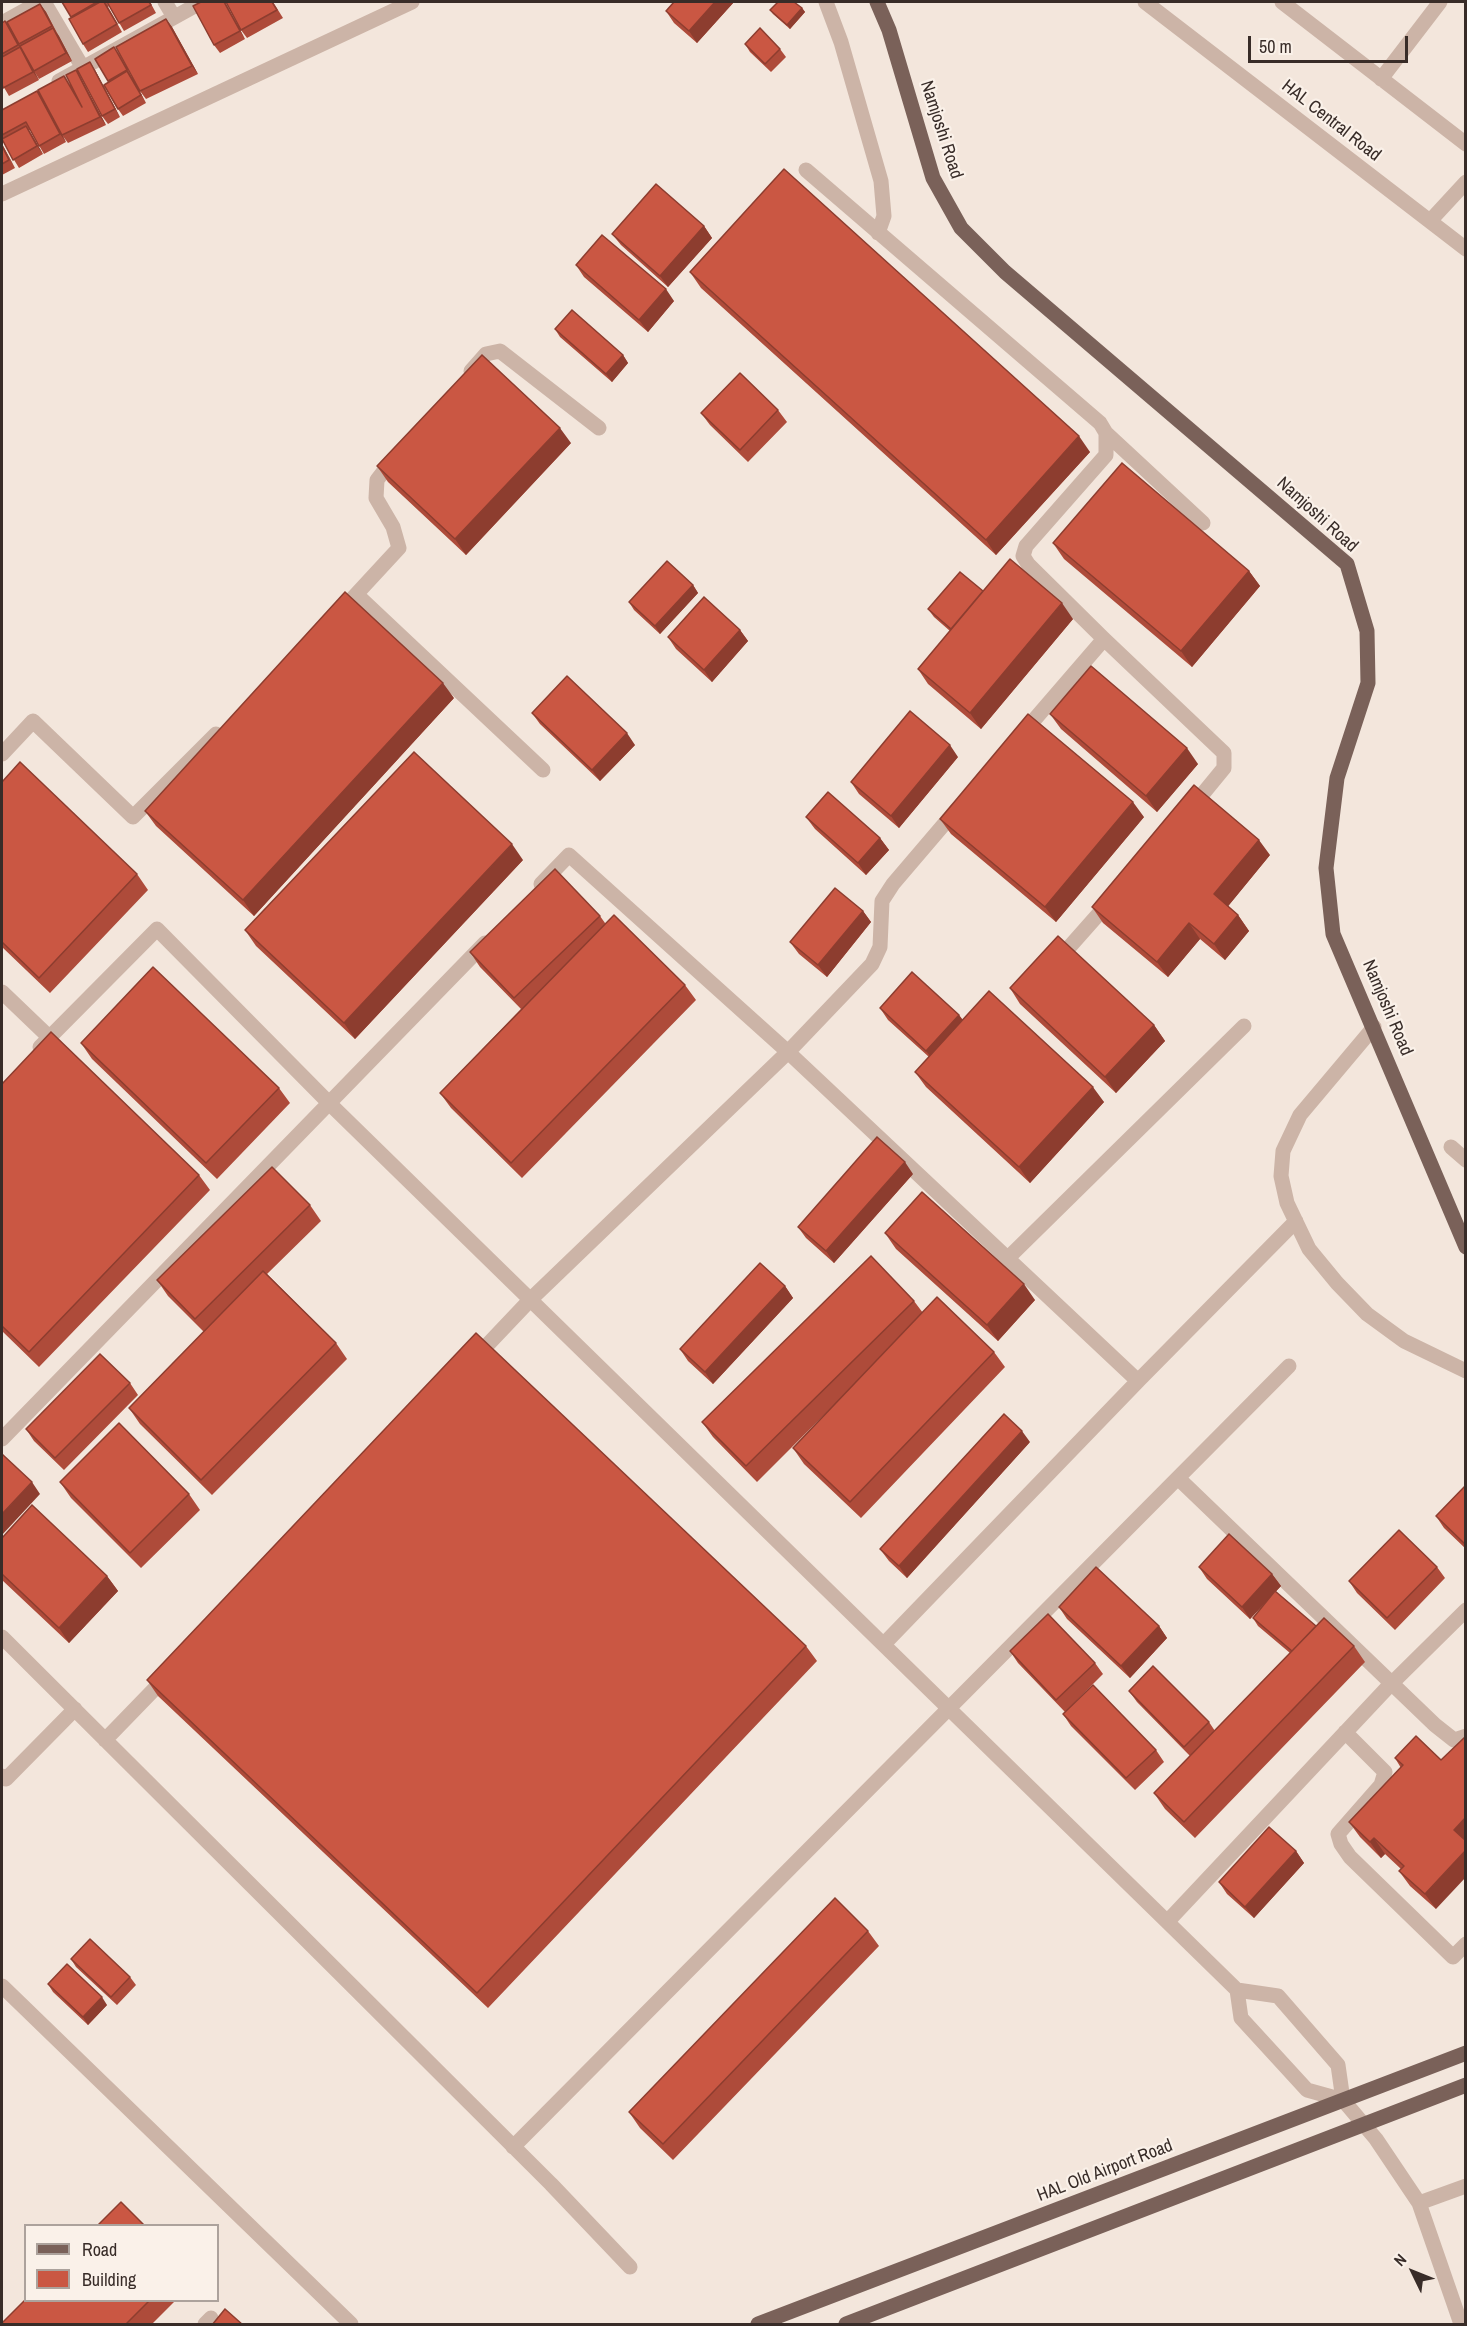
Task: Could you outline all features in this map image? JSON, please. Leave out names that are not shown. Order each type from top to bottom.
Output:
[{"type":"main road","name":"Namjoshi Road","points":[[877,2],[889,30],[933,178],[961,228],[1005,272],[1347,564],[1366,631],[1368,683],[1337,778],[1326,868],[1333,934],[1466,1246]]},
{"type":"main road","name":"HAL Old Airport Road","points":[[758,2325],[1466,2053]]},
{"type":"main road","points":[[846,2325],[1466,2085]]},
{"type":"street","points":[[2,23],[42,2],[83,68]]},
{"type":"street","points":[[165,2],[174,17]]},
{"type":"street","points":[[42,91],[202,2]]},
{"type":"street","points":[[2,194],[412,2]]},
{"type":"street","points":[[825,2],[841,42],[881,181],[884,216],[878,233]]},
{"type":"street","name":"HAL Central Road","points":[[1145,2],[1466,249]]},
{"type":"street","points":[[1282,2],[1466,144]]},
{"type":"street","points":[[1381,79],[1440,2]]},
{"type":"street","points":[[806,171],[1100,423],[1106,433],[1203,523]]},
{"type":"street","points":[[1430,221],[1466,182]]},
{"type":"street","points":[[462,380],[486,354],[500,351],[599,428]]},
{"type":"street","points":[[1106,433],[1106,455],[1026,546],[1023,556],[1104,639],[1224,753],[1224,768],[1180,820]]},
{"type":"street","points":[[324,627],[357,595],[399,548],[393,527],[376,498],[376,480],[401,449]]},
{"type":"street","points":[[357,595],[543,770]]},
{"type":"street","points":[[1010,748],[1104,639]]},
{"type":"street","points":[[2,754],[33,722],[133,816],[225,726]]},
{"type":"street","points":[[464,1369],[530,1300],[788,1052],[872,964],[880,947],[880,911],[887,893],[971,793]]},
{"type":"street","points":[[528,898],[569,855],[788,1052],[1138,1381]]},
{"type":"street","points":[[1057,961],[1119,891]]},
{"type":"street","points":[[26,1061],[158,929],[330,1104],[1237,1990],[1278,1996],[1338,2065],[1343,2100],[1365,2126],[1419,2203],[1458,2294],[1461,2325]]},
{"type":"street","points":[[2,1439],[495,932]]},
{"type":"street","points":[[2,992],[49,1037]]},
{"type":"street","points":[[1008,1258],[1244,1026]]},
{"type":"street","points":[[1374,1027],[1300,1115],[1283,1151],[1281,1176],[1287,1203],[1309,1249],[1367,1314],[1404,1341],[1466,1371]]},
{"type":"street","points":[[1451,1147],[1466,1160]]},
{"type":"street","points":[[884,1644],[1296,1221]]},
{"type":"street","points":[[513,2147],[1289,1366]]},
{"type":"street","points":[[1178,1478],[1391,1684],[1454,1740],[1466,1736]]},
{"type":"street","points":[[1168,1921],[1345,1732],[1466,1610]]},
{"type":"street","points":[[2,1637],[630,2266]]},
{"type":"street","points":[[105,1740],[180,1662]]},
{"type":"street","points":[[2,1776],[6,1779],[75,1709]]},
{"type":"street","points":[[1345,1732],[1385,1772],[1381,1785],[1338,1834],[1341,1844],[1350,1857],[1453,1957],[1466,1944]]},
{"type":"street","points":[[2,1986],[351,2325]]},
{"type":"street","points":[[1237,1990],[1241,2018],[1307,2090],[1343,2100]]},
{"type":"street","points":[[1419,2203],[1466,2186]]},
{"type":"building","points":[[62,2],[97,2],[71,17]]},
{"type":"building","points":[[104,2],[117,24],[83,44],[69,19]]},
{"type":"building","points":[[107,2],[149,2],[151,5],[119,23]]},
{"type":"building","points":[[201,2],[224,2],[240,31],[214,45],[193,6]]},
{"type":"building","points":[[226,2],[272,2],[277,10],[241,30]]},
{"type":"building","points":[[674,2],[715,2],[689,31],[666,11]]},
{"type":"building","points":[[778,2],[794,2],[802,8],[787,25],[770,10]]},
{"type":"building","points":[[40,4],[52,26],[19,44],[7,22]]},
{"type":"building","points":[[166,19],[192,66],[140,91],[116,47]]},
{"type":"building","points":[[5,21],[18,45],[2,54],[2,23]]},
{"type":"building","points":[[53,28],[66,53],[34,71],[20,46]]},
{"type":"building","points":[[760,28],[780,49],[765,64],[745,44]]},
{"type":"building","points":[[20,47],[33,72],[3,88],[2,57]]},
{"type":"building","points":[[114,47],[127,70],[108,81],[95,59]]},
{"type":"building","points":[[90,62],[115,109],[102,116],[77,69]]},
{"type":"building","points":[[76,70],[100,117],[62,135],[38,90],[64,76],[82,107],[66,75]]},
{"type":"building","points":[[127,71],[141,95],[118,109],[104,85]]},
{"type":"building","points":[[37,91],[60,134],[39,146],[26,122],[2,135],[2,110]]},
{"type":"building","points":[[26,126],[37,146],[13,160],[2,139]]},
{"type":"building","points":[[2,146],[9,160],[2,164]]},
{"type":"building","points":[[784,169],[1079,436],[986,540],[690,272]]},
{"type":"building","points":[[656,184],[704,226],[660,276],[612,234]]},
{"type":"building","points":[[602,235],[666,289],[639,320],[576,265]]},
{"type":"building","points":[[572,310],[623,355],[606,374],[555,329]]},
{"type":"building","points":[[482,355],[560,428],[455,539],[377,466]]},
{"type":"building","points":[[740,373],[778,410],[740,450],[701,413]]},
{"type":"building","points":[[1122,463],[1249,571],[1181,651],[1053,543]]},
{"type":"building","points":[[1010,559],[1062,603],[970,713],[918,669]]},
{"type":"building","points":[[667,561],[693,585],[655,626],[629,602]]},
{"type":"building","points":[[960,572],[983,591],[951,629],[928,609]]},
{"type":"building","points":[[345,592],[443,683],[243,900],[145,811]]},
{"type":"building","points":[[704,597],[740,630],[704,670],[668,637]]},
{"type":"building","points":[[1091,666],[1187,748],[1146,796],[1050,714]]},
{"type":"building","points":[[567,676],[627,733],[592,770],[532,713]]},
{"type":"building","points":[[910,711],[950,745],[891,816],[851,782]]},
{"type":"building","points":[[1028,714],[1133,802],[1045,907],[940,819]]},
{"type":"building","points":[[414,752],[512,844],[344,1023],[245,930]]},
{"type":"building","points":[[20,762],[137,874],[39,978],[2,942],[2,782]]},
{"type":"building","points":[[1194,785],[1259,840],[1214,894],[1238,915],[1214,944],[1189,923],[1157,962],[1092,907]]},
{"type":"building","points":[[828,792],[880,838],[858,863],[806,817]]},
{"type":"building","points":[[555,869],[600,916],[514,998],[470,952]]},
{"type":"building","points":[[835,888],[863,911],[818,965],[790,942]]},
{"type":"building","points":[[614,915],[685,985],[511,1163],[440,1093]]},
{"type":"building","points":[[1058,936],[1154,1025],[1105,1077],[1010,988]]},
{"type":"building","points":[[153,967],[279,1088],[206,1163],[81,1043]]},
{"type":"building","points":[[912,972],[959,1015],[926,1051],[880,1008]]},
{"type":"building","points":[[989,991],[1093,1087],[1019,1167],[915,1072]]},
{"type":"building","points":[[51,1032],[199,1175],[29,1352],[2,1326],[2,1084]]},
{"type":"building","points":[[877,1137],[905,1162],[826,1251],[798,1227]]},
{"type":"building","points":[[272,1167],[310,1205],[195,1319],[157,1280]]},
{"type":"building","points":[[922,1192],[1024,1284],[987,1325],[885,1233]]},
{"type":"building","points":[[871,1256],[914,1301],[746,1466],[702,1422]]},
{"type":"building","points":[[760,1263],[785,1286],[705,1372],[680,1349]]},
{"type":"building","points":[[263,1271],[336,1343],[201,1480],[129,1408]]},
{"type":"building","points":[[937,1297],[994,1352],[850,1502],[793,1448]]},
{"type":"building","points":[[476,1333],[806,1646],[477,1993],[147,1680]]},
{"type":"building","points":[[100,1354],[130,1383],[55,1458],[26,1429]]},
{"type":"building","points":[[1004,1414],[1022,1431],[899,1566],[880,1549]]},
{"type":"building","points":[[119,1423],[189,1494],[130,1553],[60,1482]]},
{"type":"building","points":[[2,1454],[32,1482],[2,1514]]},
{"type":"building","points":[[1466,1485],[1466,1545],[1436,1516]]},
{"type":"building","points":[[32,1505],[107,1576],[59,1628],[2,1574],[2,1538]]},
{"type":"building","points":[[1399,1530],[1437,1567],[1387,1618],[1349,1581]]},
{"type":"building","points":[[1229,1534],[1272,1574],[1242,1607],[1199,1567]]},
{"type":"building","points":[[1096,1567],[1159,1626],[1121,1666],[1059,1607]]},
{"type":"building","points":[[1275,1591],[1316,1626],[1292,1651],[1253,1618]]},
{"type":"building","points":[[1048,1614],[1095,1663],[1056,1700],[1010,1651]]},
{"type":"building","points":[[1324,1618],[1354,1646],[1184,1822],[1154,1793]]},
{"type":"building","points":[[1153,1666],[1209,1722],[1184,1747],[1129,1691]]},
{"type":"building","points":[[1093,1685],[1156,1750],[1126,1778],[1063,1714]]},
{"type":"building","points":[[1416,1736],[1441,1760],[1466,1736],[1466,1817],[1454,1830],[1466,1841],[1466,1850],[1425,1894],[1399,1871],[1404,1866],[1374,1838],[1370,1842],[1349,1822],[1403,1765],[1395,1758]]},
{"type":"building","points":[[1269,1827],[1296,1851],[1245,1907],[1219,1882]]},
{"type":"building","points":[[835,1898],[868,1931],[663,2144],[629,2112]]},
{"type":"building","points":[[90,1939],[130,1977],[111,1997],[71,1959]]},
{"type":"building","points":[[67,1964],[102,1997],[83,2017],[48,1984]]},
{"type":"building","points":[[121,2202],[143,2224],[99,2224]]},
{"type":"building","points":[[24,2301],[148,2302],[125,2325],[2,2325]]},
{"type":"building","points":[[225,2309],[243,2325],[212,2325]]}]
